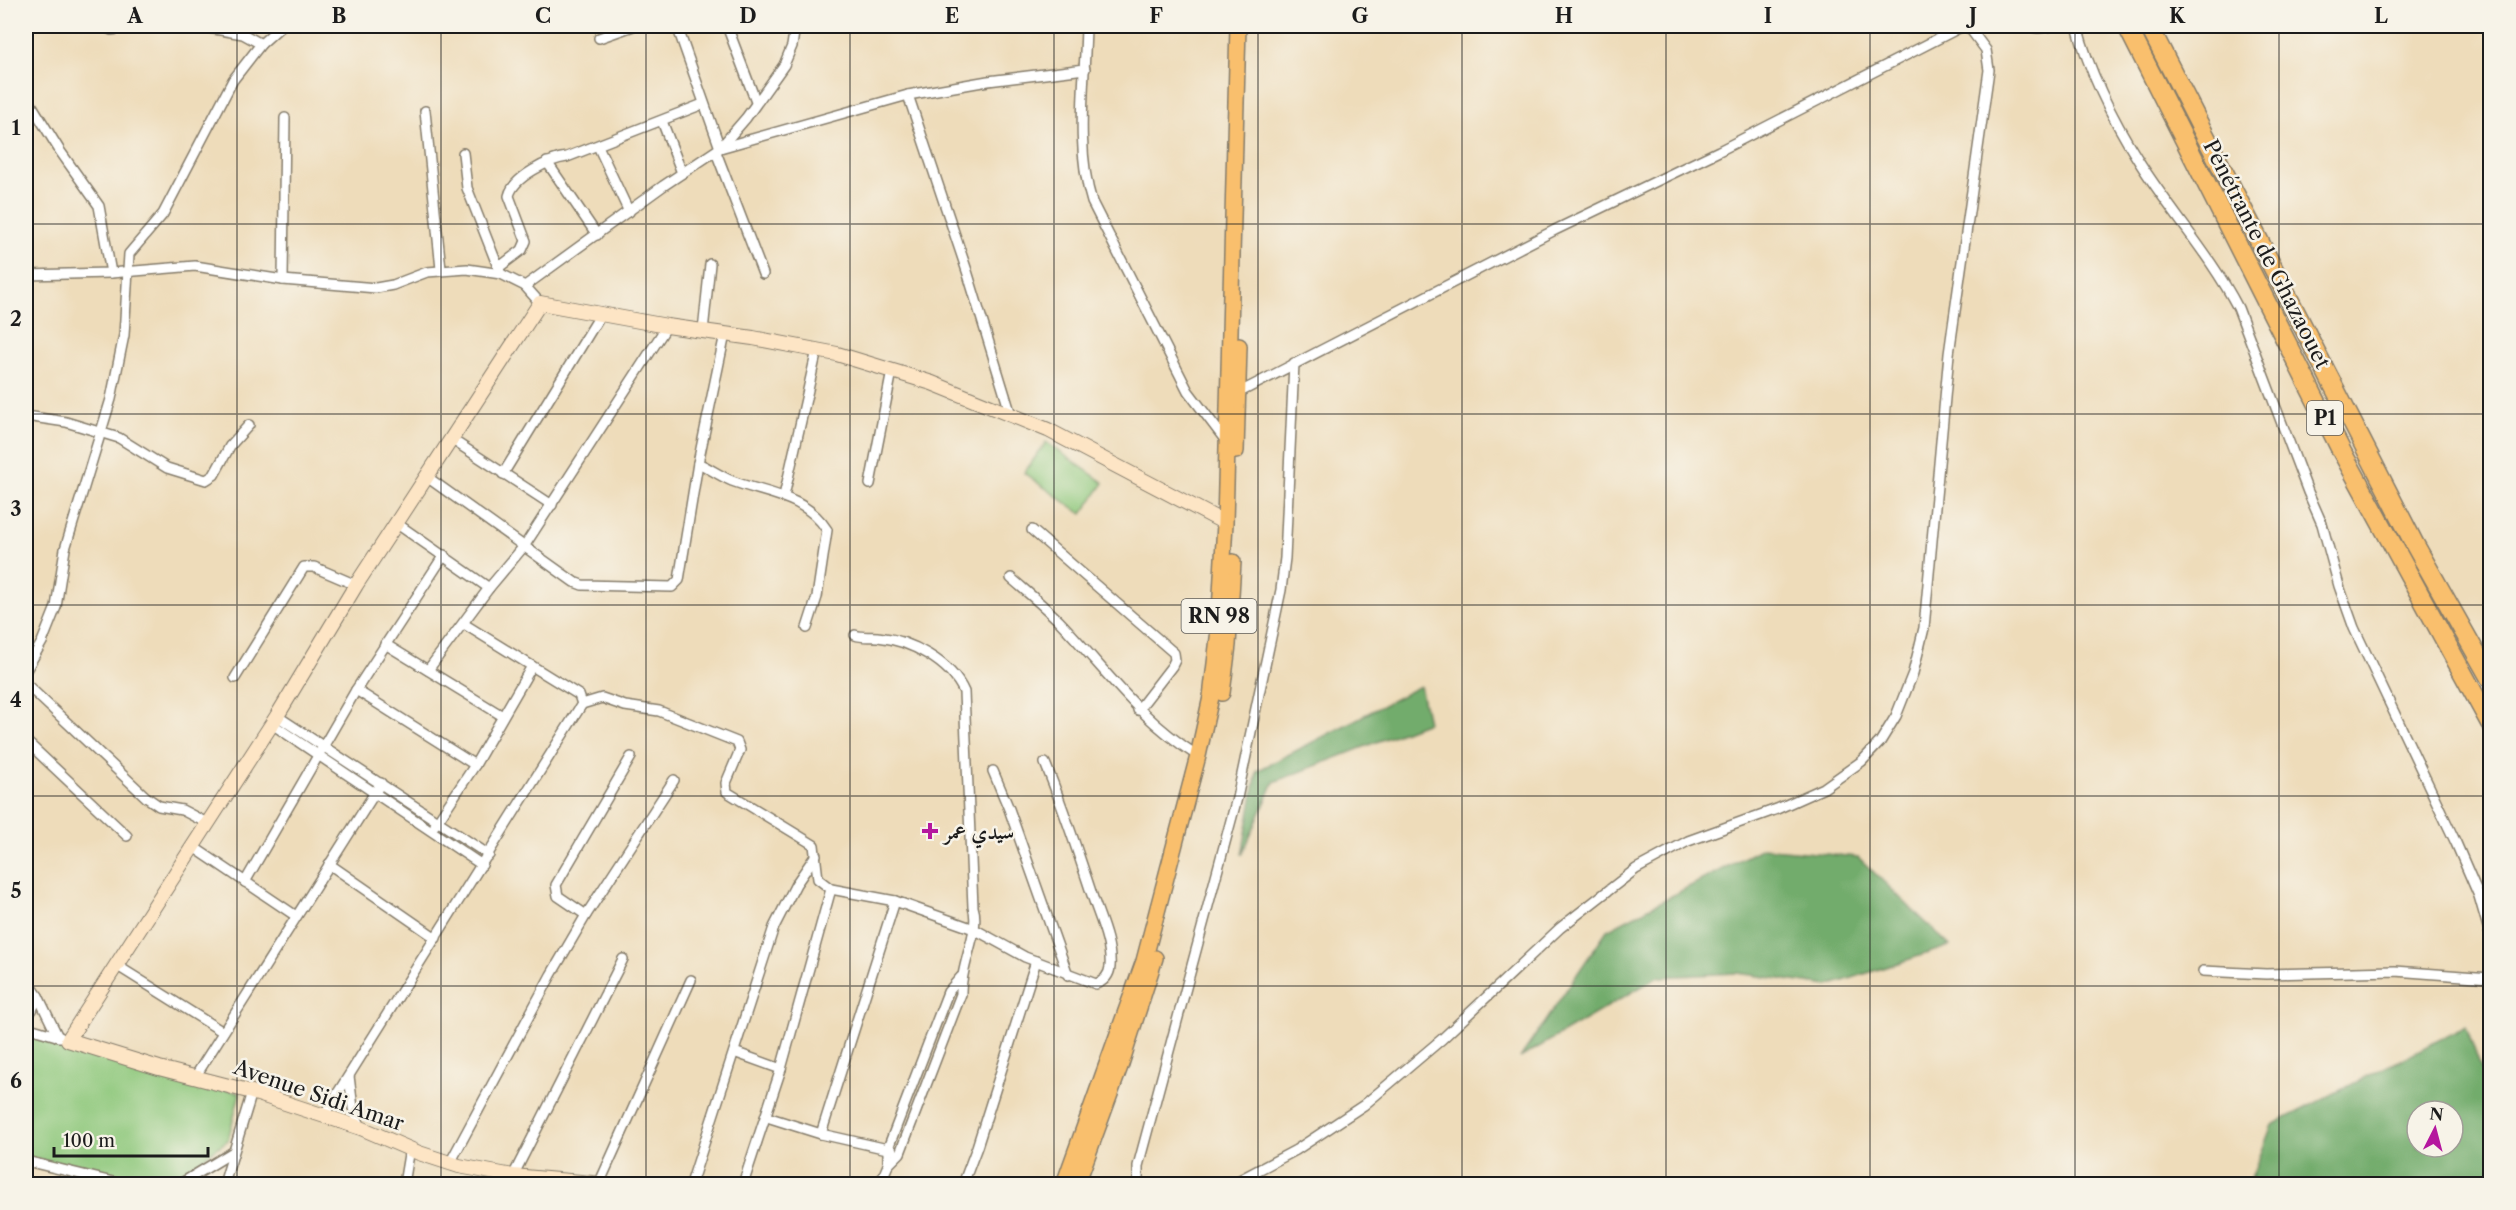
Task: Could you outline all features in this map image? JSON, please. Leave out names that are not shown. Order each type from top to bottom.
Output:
[{"type":"highway","name":"Pénétrante de Ghazaouet","points":[[2127,26],[2342,452],[2490,723]]},
{"type":"highway","name":"Pénétrante de Ghazaouet","points":[[2149,26],[2415,545],[2490,678]]},
{"type":"main road","name":"RN 98","points":[[1064,1185],[1143,961],[1198,756],[1216,664],[1226,502],[1238,26]]},
{"type":"main road","name":"RN 98","points":[[1077,1185],[1118,1074],[1166,921],[1215,729],[1226,669],[1230,621],[1238,393],[1248,26]]},
{"type":"street","points":[[103,26],[111,30],[136,26]]},
{"type":"street","points":[[198,26],[243,34],[261,44]]},
{"type":"street","points":[[26,670],[42,642],[56,608],[65,549],[119,367],[127,312],[131,250],[162,214],[223,97],[261,44],[281,26]]},
{"type":"street","points":[[599,38],[633,26]]},
{"type":"street","points":[[677,26],[718,150],[763,274]]},
{"type":"street","points":[[727,26],[756,102]]},
{"type":"street","points":[[26,978],[63,1038],[116,965],[275,720],[356,585],[451,440],[532,294],[535,279],[682,173],[718,150],[746,118],[788,57],[795,26]]},
{"type":"street","points":[[1086,26],[1083,163],[1092,202],[1193,400],[1226,441]]},
{"type":"street","points":[[1238,393],[1555,230],[1719,151],[1963,26]]},
{"type":"street","points":[[1232,1185],[1296,1150],[1364,1105],[1442,1039],[1567,922],[1636,869],[1688,841],[1777,809],[1824,788],[1862,761],[1880,742],[1896,716],[1913,673],[1924,628],[1949,354],[1989,70],[1986,50],[1968,26]]},
{"type":"street","points":[[2028,26],[2038,28],[2051,26]]},
{"type":"street","points":[[2077,26],[2110,113],[2141,165],[2226,284],[2238,308],[2322,524],[2346,609],[2456,843],[2479,896],[2490,934]]},
{"type":"street","points":[[718,150],[908,95],[988,81],[1085,69]]},
{"type":"street","points":[[908,95],[967,271],[1011,415]]},
{"type":"street","points":[[26,96],[60,151],[99,206],[111,273]]},
{"type":"street","points":[[499,271],[522,250],[526,241],[509,193],[513,186],[546,162],[598,146],[704,104]]},
{"type":"street","points":[[425,111],[441,269]]},
{"type":"street","points":[[283,280],[285,118]]},
{"type":"street","points":[[662,121],[682,173]]},
{"type":"street","points":[[598,146],[628,212]]},
{"type":"street","points":[[463,153],[467,188],[499,271]]},
{"type":"street","points":[[546,162],[597,235]]},
{"type":"street","points":[[703,331],[710,264]]},
{"type":"street","points":[[26,275],[111,273],[195,266],[283,280],[376,288],[441,269],[499,271],[532,294],[601,314],[817,350],[892,370],[950,389],[1048,430],[1225,523]]},
{"type":"street","points":[[503,474],[601,314]]},
{"type":"street","points":[[428,670],[489,588],[525,545],[667,326]]},
{"type":"street","points":[[427,477],[525,545],[567,578],[582,585],[672,587],[679,580],[698,463],[725,334]]},
{"type":"street","points":[[784,495],[817,350]]},
{"type":"street","points":[[1138,1185],[1138,1166],[1237,798],[1281,590],[1285,558],[1294,363]]},
{"type":"street","points":[[870,484],[892,370]]},
{"type":"street","points":[[26,416],[66,422],[126,441],[167,468],[206,480],[214,475],[230,446],[249,425]]},
{"type":"street","points":[[451,440],[552,505]]},
{"type":"street","points":[[698,463],[731,480],[784,495],[800,504],[826,530],[817,597],[807,628]]},
{"type":"street","points":[[1203,512],[1216,510],[1226,502]]},
{"type":"street","points":[[396,523],[489,588]]},
{"type":"street","points":[[1032,530],[1174,653],[1175,660],[1172,666],[1138,710]]},
{"type":"street","points":[[245,882],[356,690],[444,555]]},
{"type":"street","points":[[235,678],[303,567],[315,567],[356,585]]},
{"type":"street","points":[[1011,578],[1058,620],[1138,710],[1167,735],[1198,756]]},
{"type":"street","points":[[464,624],[579,695],[582,704]]},
{"type":"street","points":[[855,635],[863,638],[878,637],[910,646],[948,668],[960,682],[964,692],[973,907],[976,917],[961,977],[961,994],[900,1153],[888,1165]]},
{"type":"street","points":[[386,644],[501,715]]},
{"type":"street","points":[[430,832],[475,765],[501,715],[532,666]]},
{"type":"street","points":[[26,684],[146,797],[159,806],[182,810],[207,823]]},
{"type":"street","points":[[356,690],[475,765]]},
{"type":"street","points":[[324,1115],[582,704],[602,698],[624,706],[659,711],[737,742],[741,750],[726,783],[728,792],[814,845],[818,879],[831,889],[895,901],[974,929],[998,944],[1068,975],[1096,984],[1103,981],[1110,967],[1107,942],[1061,800],[1045,763]]},
{"type":"street","points":[[275,720],[324,746],[489,855]]},
{"type":"street","points":[[275,720],[318,756],[482,865]]},
{"type":"street","points":[[26,741],[127,836]]},
{"type":"street","points":[[586,915],[558,896],[556,885],[631,757]]},
{"type":"street","points":[[993,771],[1009,809],[1068,975]]},
{"type":"street","points":[[450,1163],[550,975],[586,915],[674,780]]},
{"type":"street","points":[[195,1077],[381,783]]},
{"type":"street","points":[[192,846],[296,916]]},
{"type":"street","points":[[691,1185],[774,927],[796,884],[816,855]]},
{"type":"street","points":[[329,864],[436,938]]},
{"type":"street","points":[[743,1185],[767,1117],[831,889]]},
{"type":"street","points":[[821,1134],[895,901]]},
{"type":"street","points":[[513,1176],[623,959]]},
{"type":"street","points":[[963,1185],[977,1148],[1036,961]]},
{"type":"street","points":[[116,965],[223,1032]]},
{"type":"street","points":[[2203,971],[2266,975],[2395,971],[2490,978]]},
{"type":"street","points":[[880,1185],[888,1165],[888,1148],[948,992],[961,977]]},
{"type":"street","points":[[601,1184],[692,980]]},
{"type":"street","points":[[26,1018],[38,996]]},
{"type":"street","name":"Avenue Sidi Amar","points":[[26,1028],[252,1092],[361,1128],[450,1163],[513,1176],[601,1184]]},
{"type":"street","points":[[734,1052],[781,1069]]},
{"type":"street","points":[[349,1076],[353,1108],[361,1128]]},
{"type":"street","points":[[224,1185],[252,1092]]},
{"type":"street","points":[[767,1117],[821,1134],[888,1148],[900,1153]]},
{"type":"street","points":[[404,1185],[410,1148]]},
{"type":"street","points":[[180,1185],[233,1152]]},
{"type":"street","points":[[26,1161],[121,1185]]},
{"type":"green space","points":[[1046,442],[1104,483],[1082,514],[1024,473]]},
{"type":"green space","points":[[1420,686],[1428,722],[1274,782],[1242,855],[1257,771]]},
{"type":"green space","points":[[1762,848],[1858,857],[1950,946],[1828,986],[1737,973],[1658,977],[1520,1058],[1607,930]]},
{"type":"green space","points":[[2466,1026],[2490,1094],[2490,1184],[2249,1184],[2272,1125]]},
{"type":"green space","points":[[26,1033],[117,1062],[240,1093],[228,1140],[178,1176],[152,1184],[26,1157]]},
{"type":"place","name":"سيدي عمر","points":[[930,831]]}]
